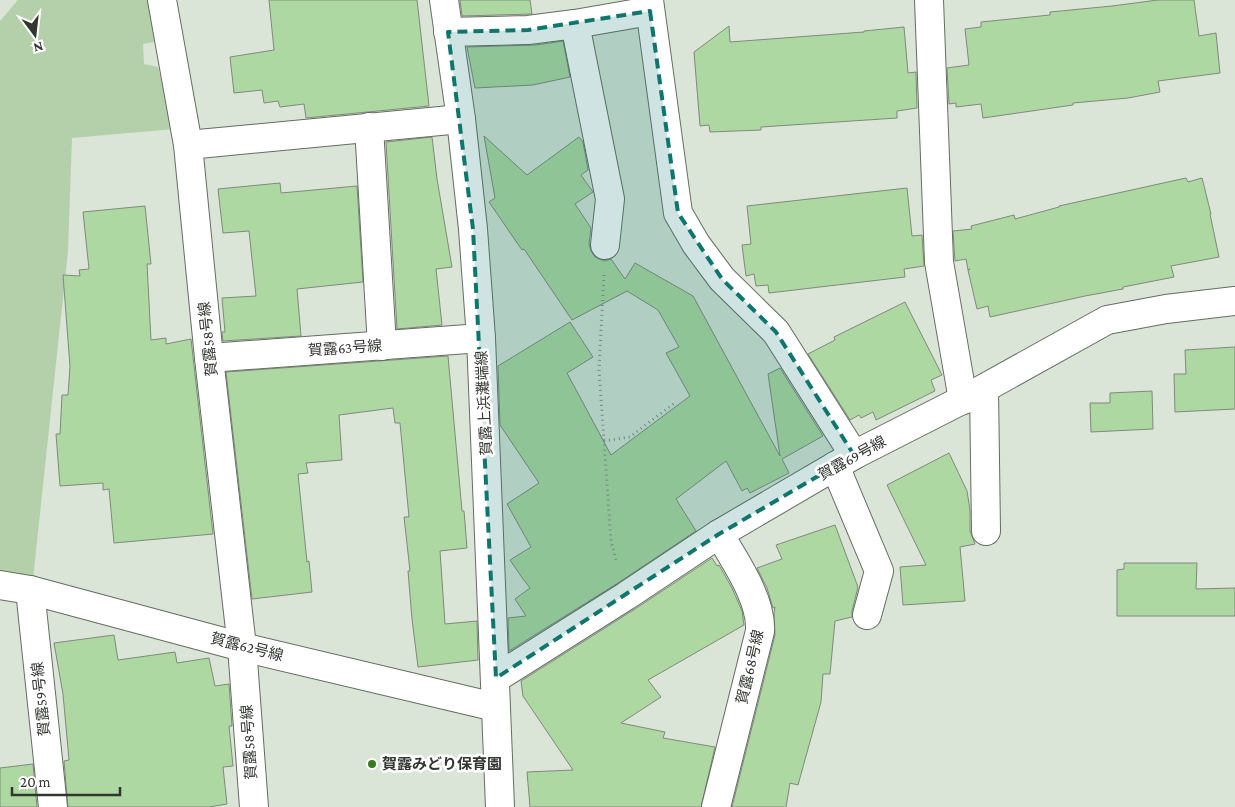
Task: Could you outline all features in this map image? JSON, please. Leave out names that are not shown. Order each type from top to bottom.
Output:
[{"type":"street","name":"賀露58号線","points":[[162,0],[188,145],[209,358],[242,647],[254,807]]},
{"type":"street","name":"賀露上浜灘端線","points":[[444,0],[461,119],[473,229],[481,338],[500,807]]},
{"type":"street","points":[[929,0],[939,262],[973,394],[986,531]]},
{"type":"street","points":[[448,32],[528,30],[575,24],[650,6],[678,213],[696,244],[722,279],[776,332],[844,461],[879,571],[867,615]]},
{"type":"street","points":[[575,24],[610,199],[605,245]]},
{"type":"street","points":[[188,145],[461,119]]},
{"type":"street","points":[[369,127],[382,346]]},
{"type":"street","name":"賀露69号線","points":[[496,678],[626,596],[719,534],[844,461],[960,401],[1107,320],[1166,309],[1235,301]]},
{"type":"street","name":"賀露63号線","points":[[209,358],[481,338]]},
{"type":"street","name":"賀露68号線","points":[[716,807],[760,631],[760,621],[753,594],[719,534]]},
{"type":"street","name":"賀露62号線","points":[[0,585],[30,590],[242,647],[495,707]]},
{"type":"street","name":"賀露59号線","points":[[30,590],[52,807]]},
{"type":"path","points":[[605,245],[600,369],[604,441],[611,541],[626,596]]},
{"type":"path","points":[[604,441],[630,437],[676,402]]},
{"type":"highlighted area","points":[[650,11],[678,213],[722,279],[776,332],[854,455],[719,534],[496,678],[473,229],[448,32],[528,30]]},
{"type":"green space","points":[[18,0],[152,0],[154,42],[143,44],[144,64],[158,67],[174,129],[72,138],[68,251],[33,579],[0,572],[0,21]]},
{"type":"building","points":[[269,0],[417,0],[429,106],[306,118],[304,104],[280,107],[278,101],[264,103],[262,90],[234,93],[230,57],[274,50]]},
{"type":"building","points":[[460,0],[530,0],[532,14],[462,16]]},
{"type":"building","points":[[1158,0],[1194,0],[1199,36],[1216,33],[1220,73],[1158,81],[1160,92],[1128,98],[1073,103],[1073,105],[983,118],[981,104],[956,107],[956,103],[949,104],[947,68],[969,65],[965,29],[981,27],[981,22],[1050,15],[1050,12]]},
{"type":"building","points":[[729,26],[730,42],[864,32],[904,27],[908,73],[916,72],[917,108],[897,111],[897,118],[761,127],[761,130],[710,132],[709,125],[700,126],[694,52]]},
{"type":"building","points":[[563,41],[570,77],[533,85],[475,88],[467,47],[536,45]]},
{"type":"building","points":[[484,136],[527,175],[579,137],[583,142],[588,170],[581,175],[593,192],[575,204],[591,228],[589,244],[595,257],[604,261],[611,259],[625,279],[635,263],[693,296],[780,456],[768,374],[780,368],[823,436],[782,459],[789,473],[750,493],[747,488],[742,491],[726,461],[676,499],[696,531],[618,583],[509,651],[508,618],[526,616],[515,599],[530,588],[510,560],[531,547],[507,504],[539,483],[500,425],[498,366],[570,322],[593,357],[567,373],[611,455],[690,396],[666,353],[679,347],[658,310],[627,291],[572,320],[524,249],[522,250],[489,202],[495,198]]},
{"type":"building","points":[[432,137],[452,267],[436,269],[442,325],[397,329],[386,142]]},
{"type":"building","points":[[1186,178],[1188,182],[1202,178],[1219,257],[1171,266],[1174,277],[990,317],[988,306],[977,309],[966,259],[955,261],[953,231],[972,229],[971,226],[1014,215],[1015,219],[1059,206]]},
{"type":"building","points":[[280,183],[281,193],[357,186],[363,282],[297,289],[301,336],[223,341],[222,332],[225,332],[222,298],[256,296],[249,231],[223,233],[218,189]]},
{"type":"building","points":[[907,188],[912,236],[922,235],[924,266],[904,269],[905,277],[769,293],[768,285],[756,286],[754,274],[746,276],[742,245],[751,244],[747,206]]},
{"type":"building","points":[[145,206],[151,264],[147,264],[151,340],[166,338],[166,344],[191,339],[213,534],[114,543],[109,489],[103,490],[103,483],[60,486],[56,434],[60,434],[62,395],[68,395],[70,366],[63,275],[80,276],[79,270],[89,269],[83,212]]},
{"type":"building","points":[[905,302],[942,375],[931,380],[935,391],[876,420],[873,412],[861,418],[859,415],[850,420],[808,354],[835,340],[834,337]]},
{"type":"building","points":[[1235,347],[1235,409],[1175,412],[1174,374],[1186,374],[1185,350]]},
{"type":"building","points":[[448,356],[467,548],[440,551],[445,624],[477,621],[478,660],[418,667],[412,619],[408,571],[410,571],[404,517],[409,517],[400,423],[395,423],[393,408],[339,415],[342,460],[306,463],[308,473],[298,474],[312,592],[252,599],[226,372]]},
{"type":"building","points":[[1152,391],[1153,429],[1091,432],[1090,403],[1110,403],[1110,393]]},
{"type":"building","points":[[949,453],[967,491],[970,510],[970,531],[975,544],[960,547],[965,601],[903,605],[900,567],[926,565],[887,485]]},
{"type":"building","points":[[835,525],[858,587],[852,617],[835,621],[830,674],[823,674],[821,702],[798,785],[790,783],[786,807],[732,807],[775,635],[775,607],[773,608],[767,588],[757,568],[782,559],[776,545]]},
{"type":"building","points":[[712,558],[717,566],[719,565],[732,588],[742,611],[744,625],[648,680],[661,697],[621,723],[665,732],[663,738],[715,747],[701,807],[530,807],[527,772],[573,770],[523,696],[521,681]]},
{"type":"building","points":[[1124,563],[1197,563],[1196,589],[1235,588],[1235,616],[1117,616],[1117,570],[1124,569]]},
{"type":"building","points":[[114,635],[118,660],[175,652],[177,663],[209,658],[215,686],[229,684],[232,726],[229,726],[233,766],[223,767],[227,804],[209,807],[68,807],[64,761],[69,760],[63,694],[54,643]]},
{"type":"building","points":[[33,764],[37,807],[0,807],[0,768]]},
{"type":"place","name":"賀露みどり保育園","points":[[372,764]]}]
